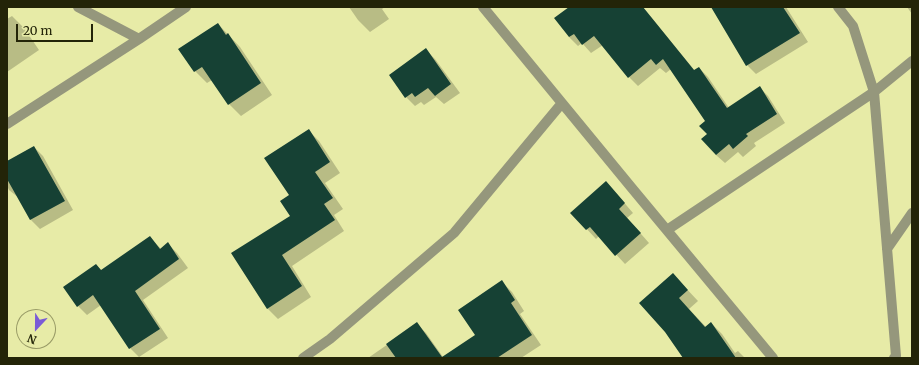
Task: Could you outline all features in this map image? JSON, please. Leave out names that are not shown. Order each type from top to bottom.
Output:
[{"type":"street","points":[[78,7],[139,39]]},
{"type":"street","points":[[7,124],[186,7]]},
{"type":"street","points":[[483,7],[773,358]]},
{"type":"street","points":[[838,7],[853,26],[874,92],[897,357]]},
{"type":"street","points":[[667,230],[874,92],[912,61]]},
{"type":"street","points":[[303,358],[330,339],[454,233],[562,103]]},
{"type":"street","points":[[887,249],[912,213]]},
{"type":"building","points":[[569,7],[643,7],[694,70],[699,67],[727,108],[760,86],[777,114],[746,134],[748,136],[733,149],[729,144],[716,155],[701,139],[707,134],[699,126],[705,121],[663,59],[656,65],[651,59],[628,78],[594,36],[582,45],[574,34],[569,37],[554,18]]},
{"type":"building","points":[[711,7],[783,7],[800,33],[746,66]]},
{"type":"building","points":[[218,23],[226,35],[228,33],[261,83],[228,105],[202,67],[194,72],[178,49]]},
{"type":"building","points":[[426,48],[451,84],[435,96],[428,88],[415,97],[412,93],[405,98],[389,75]]},
{"type":"building","points":[[309,129],[330,162],[315,172],[333,198],[324,204],[335,220],[282,255],[302,286],[267,309],[231,253],[290,216],[280,201],[289,195],[264,158]]},
{"type":"building","points":[[34,146],[65,201],[30,220],[7,179],[7,161]]},
{"type":"building","points":[[606,181],[625,203],[619,209],[641,233],[615,256],[590,227],[586,230],[570,213]]},
{"type":"building","points":[[150,236],[160,249],[168,242],[179,259],[135,291],[160,329],[129,349],[93,295],[77,307],[63,287],[96,264],[101,270]]},
{"type":"building","points":[[673,273],[688,290],[679,298],[705,327],[711,322],[736,358],[683,358],[665,332],[639,303]]},
{"type":"building","points":[[502,280],[515,300],[511,303],[532,335],[497,358],[396,358],[386,344],[417,322],[442,357],[475,335],[458,310]]}]
